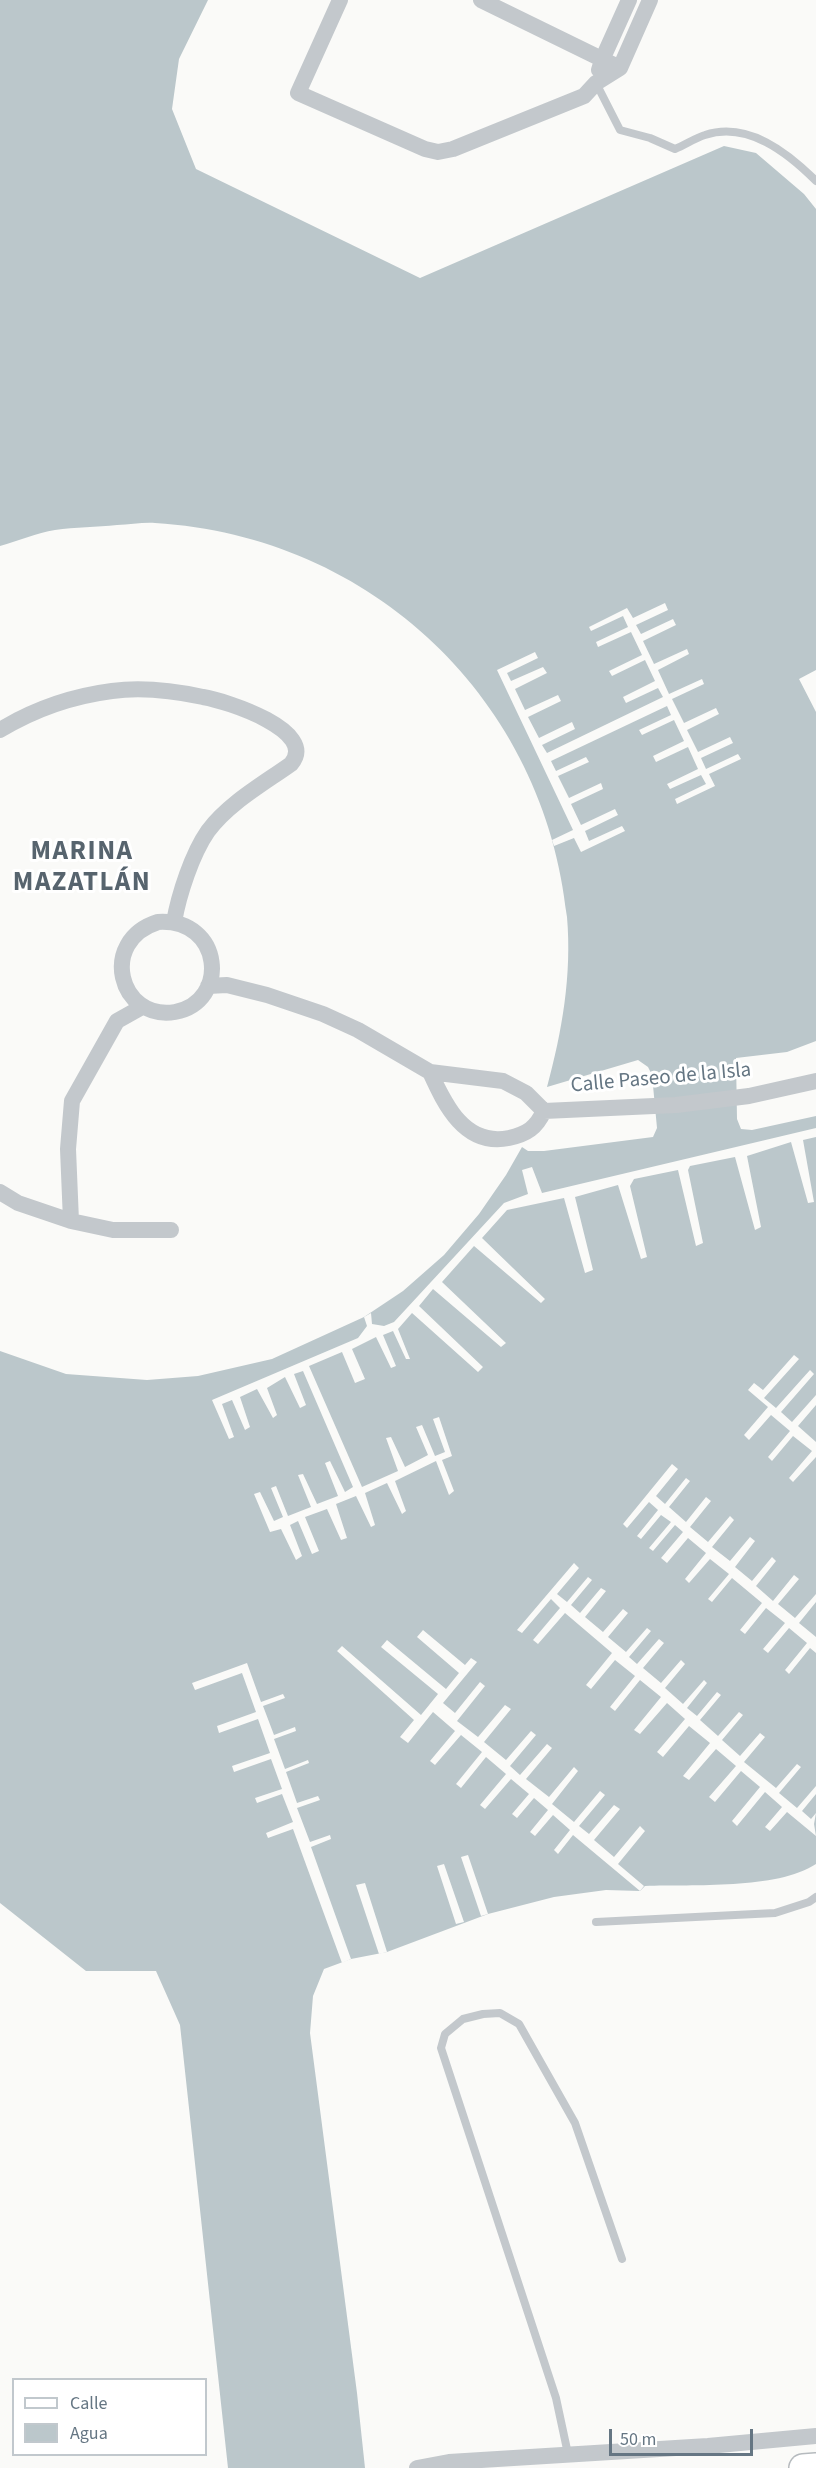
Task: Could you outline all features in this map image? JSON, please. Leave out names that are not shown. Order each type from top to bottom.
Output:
[{"type":"main road","points":[[803,2468],[816,2467]]},
{"type":"street","points":[[340,0],[298,93],[425,149],[438,152],[584,96],[596,83],[620,68],[650,0]]},
{"type":"street","points":[[481,0],[620,68]]},
{"type":"street","points":[[596,83],[602,60],[629,0]]},
{"type":"street","points":[[0,730],[19,718],[74,699],[113,691],[159,691],[205,697],[241,708],[279,727],[292,737],[297,748],[297,758],[228,810],[208,832],[179,896],[174,921]]},
{"type":"street","points":[[174,921],[194,931],[209,950],[212,974],[208,986],[200,998],[189,1007],[175,1012],[160,1012],[142,1007],[127,990],[123,978],[123,954],[136,933],[147,926],[174,921]]},
{"type":"street","name":"Calle Paseo de la Isla","points":[[208,986],[227,985],[267,995],[323,1014],[358,1030],[430,1072],[503,1081],[526,1093],[544,1111],[650,1107],[749,1096],[816,1082]]},
{"type":"street","points":[[71,1221],[68,1149],[72,1101],[117,1021],[142,1007]]},
{"type":"street","name":"Calle Paseo de la Isla","points":[[430,1072],[454,1118],[480,1136],[500,1140],[526,1134],[538,1123],[544,1111]]},
{"type":"street","points":[[0,1192],[18,1203],[71,1221],[113,1230],[171,1230]]},
{"type":"street","points":[[419,2467],[816,2436]]},
{"type":"lane","points":[[596,83],[620,130],[650,138],[675,149],[706,134],[744,132],[790,156],[816,181]]},
{"type":"lane","points":[[596,1922],[775,1913],[809,1902],[816,1897]]},
{"type":"lane","points":[[568,2454],[556,2398],[441,2048],[446,2034],[464,2019],[483,2014],[500,2013],[519,2024],[575,2123],[622,2259]]},
{"type":"water","points":[[0,0],[208,0],[179,59],[172,109],[196,169],[420,278],[724,146],[756,153],[804,194],[816,209],[816,1041],[787,1052],[736,1058],[737,1119],[741,1129],[752,1130],[816,1116],[816,1864],[799,1872],[757,1882],[645,1886],[640,1891],[606,1890],[554,1897],[488,1914],[387,1952],[351,1959],[324,1969],[313,1996],[310,2033],[365,2468],[228,2468],[180,2025],[156,1971],[86,1971],[0,1903],[0,1351],[66,1374],[147,1380],[198,1376],[272,1359],[364,1317],[403,1291],[444,1255],[479,1214],[522,1147],[528,1151],[544,1151],[653,1137],[657,1128],[652,1075],[648,1067],[638,1060],[547,1087],[561,1024],[568,960],[567,917],[552,838],[524,766],[484,700],[434,644],[375,596],[308,560],[234,535],[155,523],[55,530],[0,546]]},
{"type":"pier","points":[[665,603],[668,610],[636,625],[641,634],[673,619],[676,625],[643,641],[654,664],[687,649],[689,654],[658,670],[669,694],[702,679],[704,684],[672,699],[684,723],[716,708],[719,714],[687,730],[698,752],[730,737],[733,743],[701,758],[706,769],[738,754],[741,759],[709,774],[715,786],[677,804],[675,799],[706,784],[701,775],[670,789],[667,784],[698,769],[688,747],[656,762],[653,756],[684,741],[674,720],[642,735],[639,730],[671,715],[667,706],[551,761],[556,771],[586,757],[589,762],[558,776],[569,798],[601,783],[603,789],[571,804],[581,825],[615,809],[618,815],[585,831],[589,841],[622,826],[625,831],[581,852],[574,838],[554,846],[552,840],[573,830],[497,670],[535,652],[538,658],[507,673],[511,681],[543,667],[547,673],[515,689],[525,710],[558,695],[561,701],[528,717],[539,738],[572,722],[575,729],[542,745],[547,753],[663,697],[658,688],[626,703],[623,697],[655,681],[645,660],[612,676],[609,671],[642,655],[631,632],[598,647],[596,642],[628,627],[623,616],[591,631],[589,627],[627,608],[633,618]]},
{"type":"pier","points":[[816,670],[816,712],[799,679]]},
{"type":"pier","points":[[816,1128],[816,1137],[803,1140],[814,1202],[808,1203],[791,1142],[747,1156],[761,1227],[755,1230],[735,1157],[690,1166],[688,1170],[703,1243],[696,1246],[678,1170],[634,1179],[630,1186],[647,1257],[641,1259],[618,1185],[575,1197],[593,1270],[585,1273],[564,1198],[507,1210],[482,1238],[545,1299],[541,1303],[474,1246],[442,1282],[506,1343],[501,1347],[433,1289],[419,1306],[483,1367],[478,1372],[412,1313],[398,1329],[410,1359],[406,1359],[393,1331],[383,1335],[396,1366],[391,1368],[376,1337],[352,1349],[365,1379],[355,1383],[342,1352],[309,1366],[362,1487],[398,1471],[386,1438],[391,1437],[405,1467],[428,1455],[416,1427],[422,1425],[435,1456],[445,1452],[433,1419],[439,1417],[452,1456],[442,1460],[454,1491],[449,1495],[436,1461],[395,1481],[406,1511],[402,1514],[387,1483],[365,1493],[375,1525],[371,1527],[356,1496],[336,1504],[347,1538],[341,1540],[327,1509],[305,1517],[319,1551],[312,1554],[298,1521],[290,1525],[302,1556],[296,1560],[281,1529],[270,1532],[254,1494],[260,1492],[274,1521],[283,1517],[271,1488],[276,1486],[288,1516],[311,1507],[298,1475],[303,1474],[317,1504],[338,1496],[325,1463],[330,1461],[345,1492],[353,1487],[303,1371],[294,1374],[306,1405],[300,1408],[285,1377],[267,1388],[277,1415],[273,1418],[257,1389],[240,1397],[250,1427],[245,1430],[232,1400],[222,1404],[234,1437],[229,1439],[212,1400],[358,1338],[367,1326],[364,1317],[371,1313],[372,1324],[384,1326],[394,1322],[504,1203],[528,1194],[522,1170],[532,1167],[542,1193]]},
{"type":"pier","points":[[794,1355],[799,1359],[764,1398],[776,1408],[810,1370],[814,1374],[781,1412],[792,1422],[816,1395],[816,1405],[798,1426],[816,1442],[816,1457],[793,1482],[789,1478],[812,1451],[793,1436],[772,1461],[768,1457],[790,1431],[771,1415],[749,1440],[744,1435],[768,1407],[748,1390],[754,1383],[763,1390]]},
{"type":"pier","points":[[672,1464],[678,1469],[656,1496],[665,1504],[686,1478],[690,1481],[669,1507],[686,1522],[706,1497],[711,1501],[690,1527],[708,1542],[730,1516],[734,1520],[712,1547],[730,1561],[750,1537],[755,1541],[735,1567],[752,1581],[772,1557],[776,1561],[756,1586],[773,1601],[794,1575],[799,1579],[778,1604],[795,1618],[816,1594],[816,1602],[799,1623],[816,1637],[816,1653],[810,1648],[789,1674],[785,1670],[807,1643],[789,1628],[768,1653],[763,1649],[785,1623],[766,1608],[745,1634],[740,1630],[762,1603],[732,1578],[712,1602],[708,1599],[729,1574],[710,1559],[689,1583],[685,1579],[706,1553],[688,1538],[667,1563],[661,1558],[683,1532],[675,1525],[653,1551],[649,1548],[671,1522],[661,1515],[641,1539],[637,1536],[658,1510],[649,1502],[627,1528],[623,1524]]},
{"type":"pier","points":[[574,1563],[579,1568],[557,1594],[567,1602],[588,1577],[592,1580],[571,1605],[580,1613],[601,1588],[606,1591],[585,1617],[603,1632],[623,1609],[628,1613],[608,1637],[626,1652],[647,1628],[651,1631],[629,1657],[637,1664],[659,1639],[664,1643],[643,1668],[661,1683],[681,1660],[685,1664],[665,1688],[683,1704],[704,1680],[707,1683],[687,1708],[697,1716],[717,1692],[721,1695],[700,1720],[718,1736],[739,1712],[743,1715],[722,1740],[740,1756],[760,1733],[765,1737],[744,1762],[776,1788],[797,1764],[801,1767],[779,1793],[797,1808],[816,1786],[816,1794],[802,1811],[811,1819],[816,1813],[814,1824],[816,1836],[787,1812],[770,1831],[765,1827],[782,1807],[765,1792],[737,1826],[732,1821],[760,1787],[741,1771],[715,1802],[709,1797],[736,1766],[716,1749],[689,1780],[683,1776],[710,1743],[689,1726],[663,1757],[657,1752],[685,1719],[667,1703],[640,1734],[634,1730],[661,1697],[640,1680],[615,1711],[610,1707],[635,1676],[615,1660],[591,1689],[586,1685],[612,1653],[565,1613],[538,1644],[533,1640],[560,1608],[551,1599],[522,1633],[517,1630]]},
{"type":"pier","points":[[423,1630],[465,1665],[471,1658],[477,1662],[443,1703],[455,1713],[480,1682],[485,1686],[457,1721],[478,1737],[505,1705],[511,1709],[484,1742],[506,1760],[531,1731],[536,1735],[510,1766],[520,1775],[547,1744],[552,1748],[526,1779],[549,1797],[574,1767],[578,1771],[552,1804],[574,1822],[600,1791],[605,1795],[579,1826],[589,1834],[614,1805],[620,1809],[594,1840],[614,1857],[640,1826],[645,1831],[618,1864],[644,1886],[640,1891],[573,1835],[558,1854],[554,1850],[570,1830],[553,1815],[535,1836],[530,1832],[548,1810],[534,1798],[517,1818],[512,1814],[529,1794],[511,1779],[485,1809],[480,1805],[506,1774],[486,1757],[461,1788],[456,1784],[482,1752],[461,1735],[435,1765],[430,1761],[455,1731],[433,1712],[408,1743],[400,1737],[414,1720],[337,1651],[342,1646],[421,1715],[438,1694],[381,1647],[387,1640],[446,1689],[459,1673],[417,1637]]},
{"type":"pier","points":[[247,1663],[261,1702],[283,1694],[285,1698],[263,1706],[274,1735],[295,1727],[296,1731],[274,1739],[285,1769],[308,1760],[309,1763],[286,1772],[297,1803],[318,1796],[320,1800],[297,1808],[310,1842],[330,1835],[331,1839],[311,1847],[351,1959],[342,1963],[293,1829],[268,1838],[266,1833],[293,1822],[282,1794],[257,1803],[255,1798],[282,1789],[271,1759],[234,1772],[232,1766],[270,1753],[258,1719],[219,1733],[217,1726],[256,1712],[242,1673],[195,1690],[192,1683]]},
{"type":"pier","points":[[468,1855],[488,1914],[481,1916],[461,1857]]},
{"type":"pier","points":[[444,1864],[464,1922],[456,1924],[437,1866]]},
{"type":"pier","points":[[365,1883],[387,1952],[379,1954],[356,1885]]},
{"type":"district","name":"MARINA MAZATLÁN","points":[[82,868]]}]
